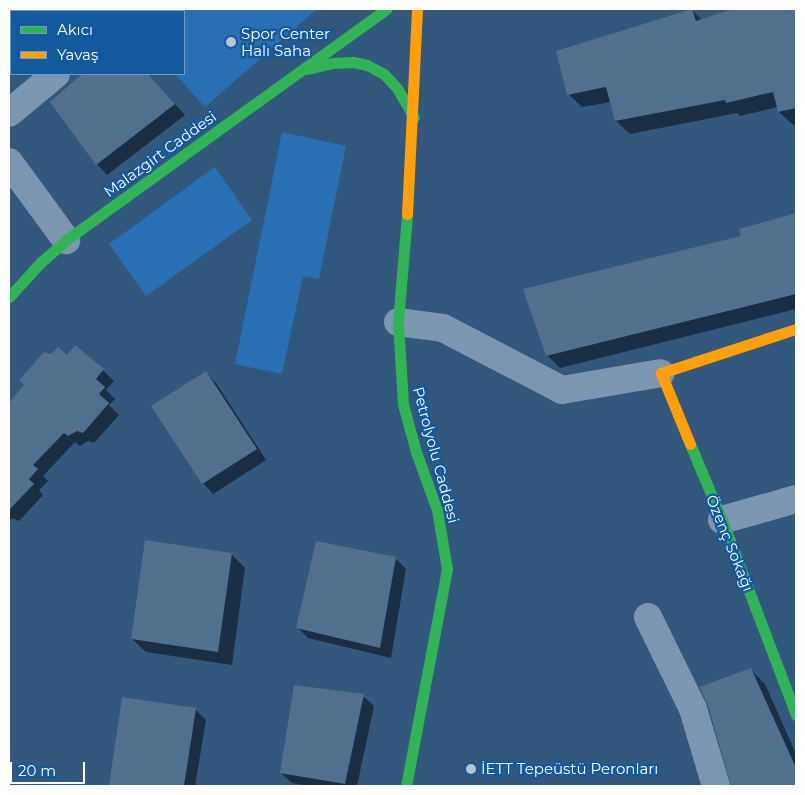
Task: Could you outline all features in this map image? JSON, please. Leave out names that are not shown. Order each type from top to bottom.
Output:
[{"type":"main road","name":"Malazgirt Caddesi","points":[[9,297],[41,262],[66,240],[299,72],[336,43],[386,9]]},
{"type":"main road","name":"Petrolyolu Caddesi","points":[[406,786],[448,569],[437,510],[416,452],[403,404],[398,322],[414,117],[417,9]]},
{"type":"main road","name":"Malazgirt Caddesi","points":[[336,43],[361,13]]},
{"type":"main road","points":[[299,72],[334,63],[353,62],[367,65],[384,74],[397,88],[414,117]]},
{"type":"main road","points":[[661,373],[796,329]]},
{"type":"main road","name":"Özenç Sokağı","points":[[661,373],[722,520],[789,670],[796,715]]},
{"type":"street","points":[[9,113],[55,75]]},
{"type":"street","points":[[9,162],[66,240]]},
{"type":"street","points":[[398,322],[443,328],[562,390],[661,373]]},
{"type":"street","points":[[722,520],[796,499]]},
{"type":"street","points":[[648,616],[692,709],[716,786]]},
{"type":"shaded area","name":"Spor Center Halı Saha","points":[[317,9],[205,107],[176,75],[185,75],[185,10],[158,10]]},
{"type":"shaded area","points":[[282,132],[346,146],[319,279],[303,276],[282,374],[235,364]]},
{"type":"shaded area","points":[[215,167],[252,220],[146,296],[109,244]]},
{"type":"building","points":[[692,9],[696,21],[732,9],[796,9],[796,108],[778,112],[773,92],[726,103],[725,100],[615,121],[606,87],[567,95],[556,51]]},
{"type":"building","points":[[81,75],[149,75],[175,104],[96,165],[50,102]]},
{"type":"building","points":[[796,213],[796,294],[546,356],[523,289],[741,236],[739,229]]},
{"type":"building","points":[[75,345],[104,369],[96,379],[105,387],[99,394],[109,403],[83,433],[77,431],[68,436],[64,433],[33,465],[38,469],[29,479],[34,484],[9,510],[9,403],[24,385],[19,380],[44,352],[51,354],[58,347],[67,355]]},
{"type":"building","points":[[206,371],[257,449],[202,484],[151,406]]},
{"type":"building","points":[[145,540],[232,553],[218,652],[131,639]]},
{"type":"building","points":[[316,541],[396,557],[380,648],[296,628]]},
{"type":"building","points":[[751,668],[796,768],[796,786],[731,786],[708,705],[699,687]]},
{"type":"building","points":[[294,685],[364,694],[345,784],[280,773]]},
{"type":"building","points":[[122,697],[196,708],[184,786],[109,786]]},
{"type":"traffic: fast","points":[[9,297],[41,262],[66,240],[386,9]]},
{"type":"traffic: fast","points":[[307,69],[334,63],[353,62],[367,65],[384,74],[397,88],[414,117]]},
{"type":"traffic: fast","points":[[406,786],[447,569],[437,510],[416,452],[403,404],[398,322],[407,214]]},
{"type":"traffic: fast","points":[[690,444],[722,520],[796,715]]},
{"type":"traffic: slow","points":[[407,214],[417,9]]},
{"type":"traffic: slow","points":[[690,444],[661,373],[796,329]]},
{"type":"place","name":"Spor Center Halı Saha","points":[[231,42]]},
{"type":"place","name":"İETT Tepeüstü Peronları","points":[[471,769]]}]
